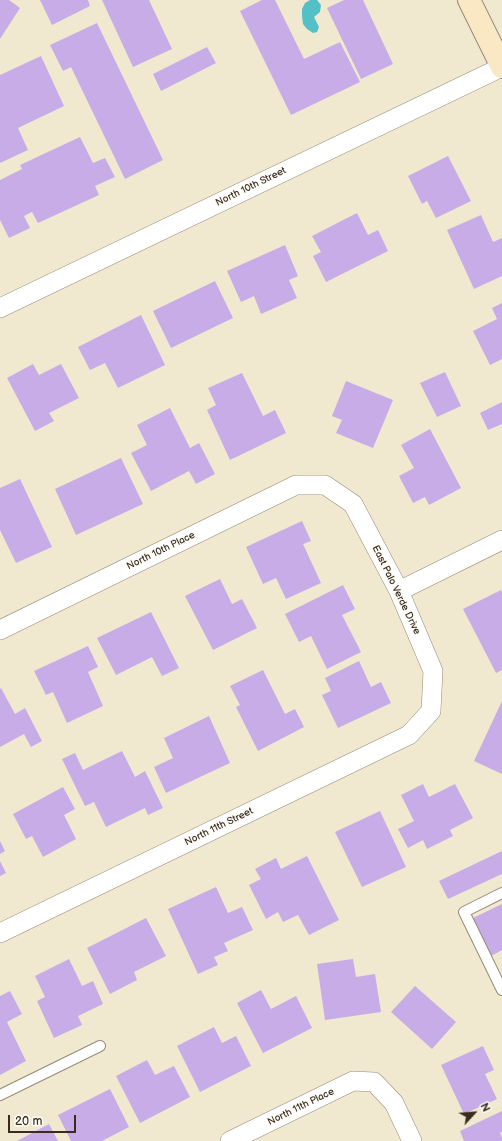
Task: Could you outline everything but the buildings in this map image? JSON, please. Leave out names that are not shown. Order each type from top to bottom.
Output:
[{"type":"main road","points":[[469,0],[502,67]]},
{"type":"street","name":"North 10th Street","points":[[0,308],[502,67]]},
{"type":"street","name":"North 10th Place","points":[[0,630],[296,485],[325,485]]},
{"type":"street","name":"East Palo Verde Drive","points":[[325,485],[353,504],[399,590],[433,671],[431,711]]},
{"type":"street","points":[[399,590],[502,540]]},
{"type":"street","name":"North 11th Street","points":[[0,933],[409,735],[431,711]]},
{"type":"street","name":"North 11th Place","points":[[230,1141],[353,1082],[374,1082],[394,1103],[412,1141]]},
{"type":"lane","points":[[502,893],[464,912],[502,990]]},
{"type":"lane","points":[[0,1095],[100,1046]]},
{"type":"water","points":[[310,0],[317,0],[321,5],[320,12],[314,17],[319,27],[317,32],[313,33],[303,24],[302,16],[302,9],[305,3]]}]
